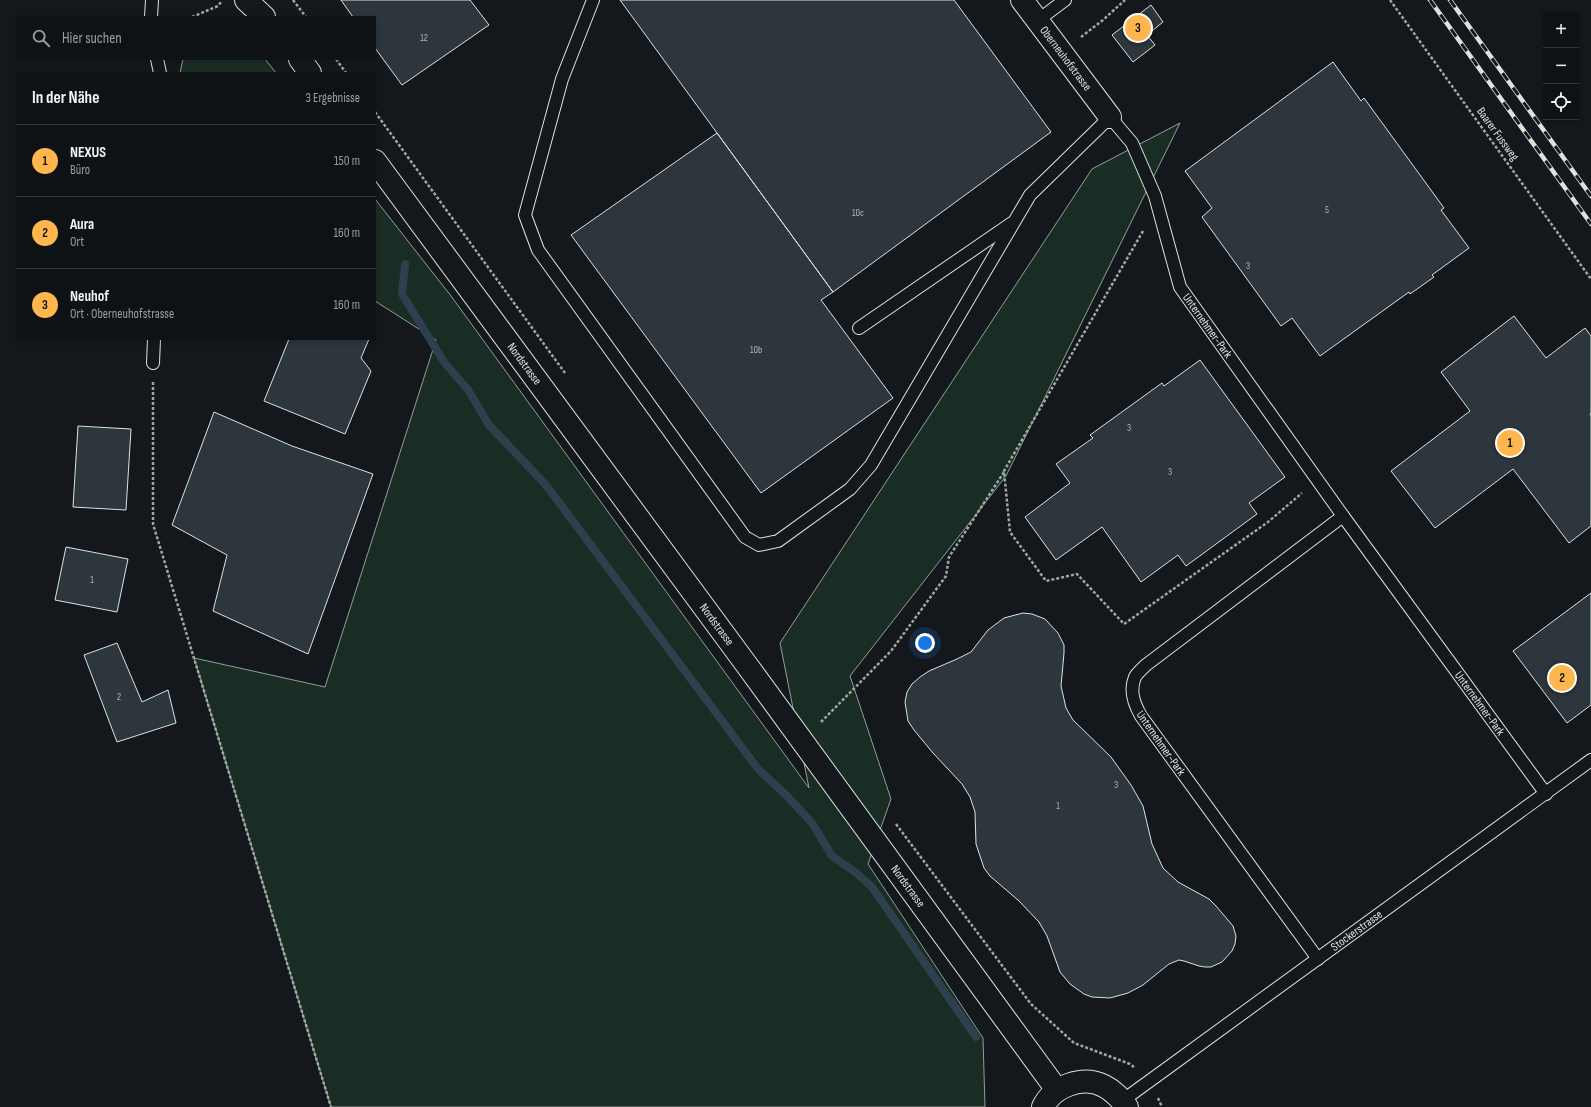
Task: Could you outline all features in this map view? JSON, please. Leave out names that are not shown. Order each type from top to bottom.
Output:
[{"type":"main road","points":[[246,0],[263,16]]},
{"type":"main road","name":"Oberneuhofstrasse","points":[[1022,0],[1110,116]]},
{"type":"main road","points":[[301,60],[309,72]]},
{"type":"main road","name":"Nordstrasse","points":[[376,161],[746,664],[1056,1090]]},
{"type":"main road","points":[[1043,1107],[1045,1102],[1056,1090],[1072,1083],[1088,1082],[1104,1085],[1118,1095],[1124,1104]]},
{"type":"lane","points":[[150,16],[152,0]]},
{"type":"lane","points":[[593,0],[562,79],[524,215],[538,250],[745,537],[759,544],[778,541],[850,489],[871,465],[1030,195],[1110,116]]},
{"type":"lane","points":[[1037,21],[1065,0]]},
{"type":"lane","points":[[157,60],[160,72]]},
{"type":"lane","name":"Unternehmer-Park","points":[[1110,116],[1132,143],[1155,196],[1180,287],[1317,480],[1546,794]]},
{"type":"lane","points":[[859,328],[1016,220]]},
{"type":"lane","points":[[153,363],[154,340]]},
{"type":"lane","name":"Unternehmer-Park","points":[[1318,958],[1141,716],[1134,704],[1132,694],[1136,676],[1146,665],[1343,516]]},
{"type":"lane","name":"Stockerstrasse","points":[[1124,1104],[1150,1081],[1591,760]]},
{"type":"path","points":[[194,16],[218,6],[223,0]]},
{"type":"path","points":[[293,0],[305,16]]},
{"type":"path","points":[[1060,52],[1103,20],[1125,0]]},
{"type":"path","name":"Baarer Fussweg","points":[[1390,0],[1591,279]]},
{"type":"path","points":[[337,60],[345,72]]},
{"type":"path","points":[[376,113],[568,377]]},
{"type":"path","points":[[825,728],[821,722],[891,651],[946,576],[949,557],[1004,471],[1158,206]]},
{"type":"path","points":[[153,363],[153,524],[331,1107]]},
{"type":"path","points":[[1004,471],[1010,532],[1046,581],[1077,574],[1124,624],[1268,522],[1317,480]]},
{"type":"path","points":[[893,819],[1031,1004],[1074,1042],[1130,1064],[1150,1081],[1162,1107]]},
{"type":"green space","points":[[183,60],[266,60],[275,72],[180,72]]},
{"type":"green space","points":[[1180,123],[1006,476],[850,676],[891,799],[868,864],[983,1038],[985,1107],[331,1107],[194,658],[325,687],[436,340],[376,302],[376,200],[451,296],[809,788],[780,643],[1092,169]]},
{"type":"building","points":[[341,0],[470,0],[489,25],[402,85],[376,49],[376,16],[352,16]]},
{"type":"building","points":[[620,0],[954,0],[1051,132],[833,292]]},
{"type":"building","points":[[1151,5],[1163,22],[1147,35],[1155,45],[1133,62],[1112,35]]},
{"type":"building","points":[[1333,62],[1361,101],[1364,98],[1444,208],[1441,210],[1469,248],[1432,275],[1434,277],[1410,294],[1409,292],[1320,356],[1292,318],[1281,326],[1202,217],[1212,208],[1185,171]]},
{"type":"building","points":[[717,133],[833,292],[821,300],[893,398],[761,493],[571,235]]},
{"type":"building","points":[[1514,316],[1546,358],[1585,328],[1591,336],[1591,526],[1569,543],[1513,469],[1435,528],[1391,471],[1470,411],[1441,372]]},
{"type":"building","points":[[289,340],[369,340],[361,358],[371,371],[345,434],[264,401]]},
{"type":"building","points":[[1200,360],[1285,477],[1249,503],[1257,514],[1186,566],[1178,555],[1141,582],[1102,527],[1056,560],[1025,517],[1070,483],[1056,464],[1093,438],[1090,435],[1162,383],[1164,386]]},
{"type":"building","points":[[214,412],[292,446],[373,474],[308,654],[213,611],[227,555],[172,525]]},
{"type":"building","points":[[78,426],[131,429],[126,510],[73,507]]},
{"type":"building","points":[[66,547],[128,559],[117,612],[55,600]]},
{"type":"building","points":[[1591,593],[1591,705],[1567,723],[1513,651]]},
{"type":"building","points":[[1023,613],[1032,614],[1045,619],[1058,633],[1064,645],[1061,686],[1066,708],[1073,720],[1111,757],[1131,785],[1143,806],[1152,844],[1163,868],[1178,882],[1209,899],[1233,926],[1236,936],[1235,944],[1232,951],[1222,962],[1211,967],[1205,967],[1179,960],[1169,964],[1143,985],[1128,993],[1110,998],[1092,997],[1084,994],[1070,984],[1060,972],[1047,936],[1039,922],[1019,901],[990,876],[984,868],[976,844],[975,812],[970,797],[962,784],[914,730],[908,721],[905,702],[907,692],[912,684],[920,677],[929,671],[971,652],[988,630],[1004,618]]},
{"type":"building","points":[[117,643],[142,702],[168,690],[176,723],[117,742],[84,655]]},
{"type":"waterway","points":[[405,264],[402,294],[444,362],[469,391],[489,425],[546,485],[758,769],[787,796],[812,823],[832,856],[855,872],[872,887],[976,1037]]},
{"type":"railway","points":[[1430,0],[1591,224]]},
{"type":"railway","points":[[1450,0],[1591,196]]},
{"type":"place","name":"Neuhof","points":[[1138,28]]},
{"type":"place","name":"NEXUS","points":[[1510,443]]},
{"type":"place","name":"Aura","points":[[1562,678]]}]
